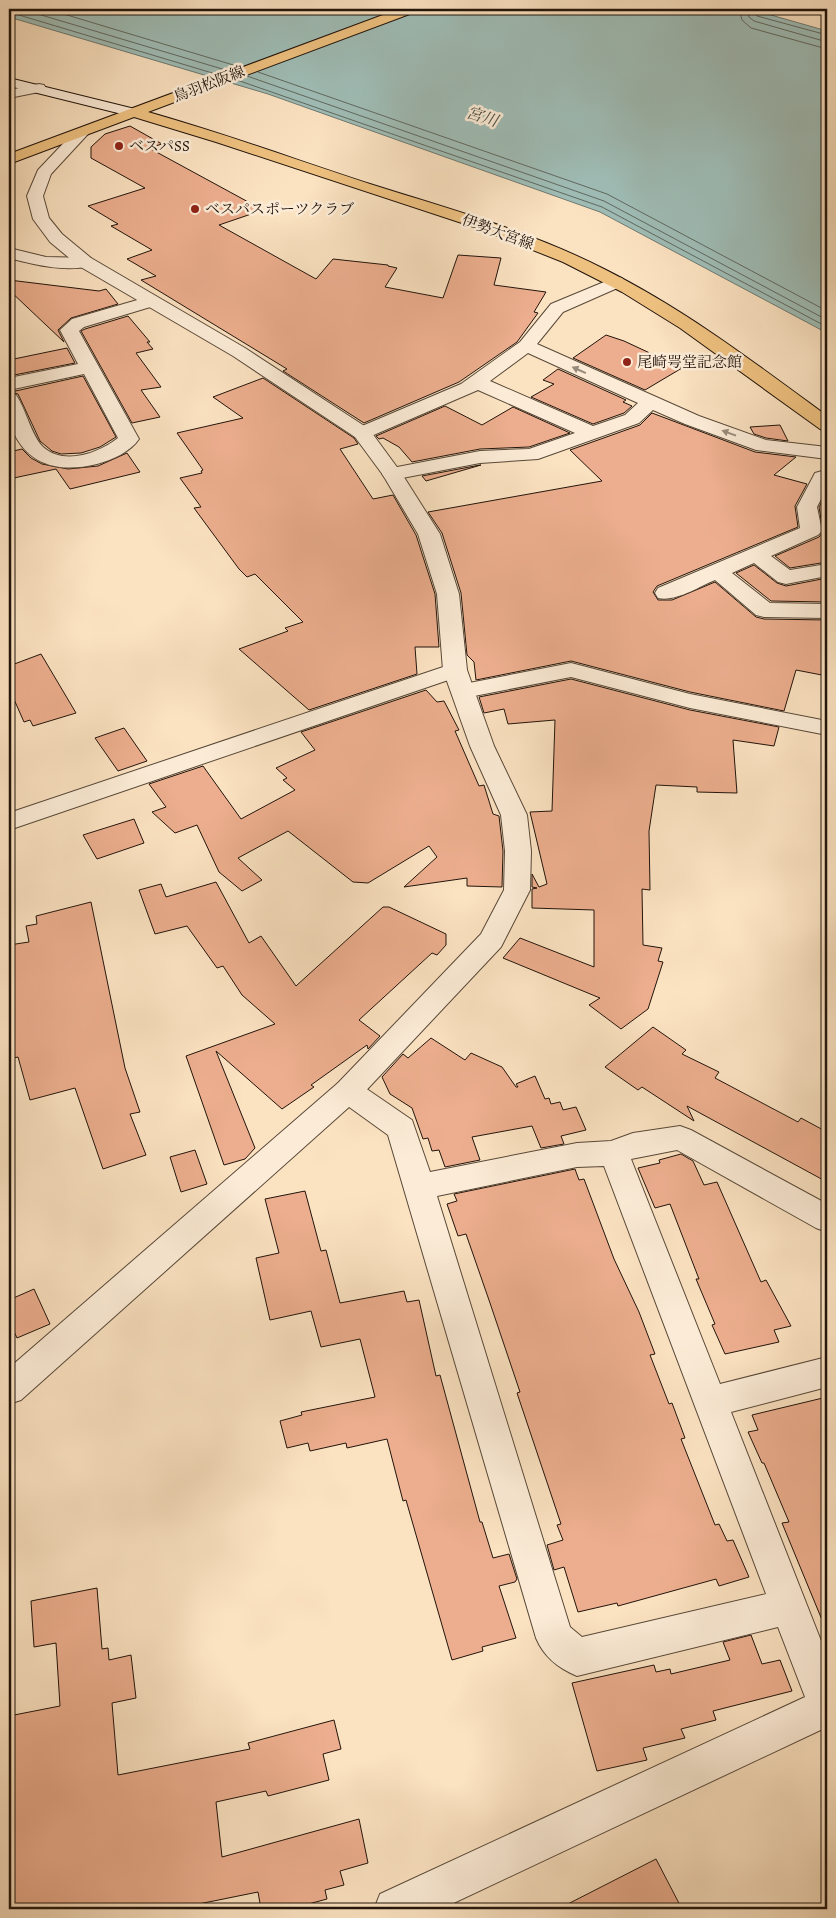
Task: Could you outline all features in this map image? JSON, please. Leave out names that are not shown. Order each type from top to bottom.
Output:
[{"type":"main road","name":"鳥羽松阪線","points":[[9,149],[128,111],[389,9]]},
{"type":"main road","name":"鳥羽松阪線","points":[[156,100],[410,9]]},
{"type":"main road","name":"鳥羽松阪線","points":[[9,159],[80,134],[128,111]]},
{"type":"main road","name":"伊勢大宮線","points":[[128,111],[248,147],[438,210],[547,250],[616,282],[701,333],[827,425]]},
{"type":"street","points":[[9,82],[128,111]]},
{"type":"street","points":[[9,94],[39,88]]},
{"type":"street","points":[[9,1389],[348,1091],[448,988],[491,940],[517,890],[518,851],[514,815],[482,746],[460,680],[448,594],[429,534],[392,474],[362,434],[239,352],[85,262],[47,228],[41,219],[35,196],[44,173],[80,134]]},
{"type":"street","points":[[9,252],[44,262],[65,264],[85,262]]},
{"type":"street","points":[[362,434],[468,388],[526,346],[557,308],[616,282]]},
{"type":"street","points":[[9,399],[34,450],[43,455],[63,462],[89,459],[113,451],[130,439],[69,330],[78,323],[151,301]]},
{"type":"street","points":[[526,346],[692,420],[763,446],[825,478],[807,507],[811,531],[666,593]]},
{"type":"street","points":[[9,384],[90,367]]},
{"type":"street","points":[[476,382],[592,434]]},
{"type":"street","points":[[392,474],[480,456],[531,454],[632,419],[651,402]]},
{"type":"street","points":[[763,446],[827,453]]},
{"type":"street","points":[[755,554],[786,577],[827,570]]},
{"type":"street","points":[[717,571],[764,610],[827,611]]},
{"type":"street","points":[[9,822],[460,680],[571,670],[690,700],[827,728]]},
{"type":"street","points":[[348,1091],[401,1128],[555,1638],[577,1657],[788,1607]]},
{"type":"street","points":[[419,1186],[577,1155],[614,1153],[633,1145],[680,1138],[827,1219]]},
{"type":"street","points":[[395,1909],[827,1706],[614,1153]]},
{"type":"street","points":[[710,1402],[827,1372]]},
{"type":"water","name":"宮川","points":[[9,9],[750,9],[827,31],[827,333],[600,212],[268,94],[9,17]]},
{"type":"building","points":[[130,126],[162,144],[149,148],[263,210],[219,225],[316,279],[333,259],[388,265],[397,268],[385,287],[443,298],[458,255],[501,258],[494,285],[546,292],[534,312],[538,313],[517,342],[459,382],[364,423],[283,371],[287,369],[141,280],[156,276],[127,259],[152,250],[111,226],[118,224],[88,206],[145,188],[91,158],[91,147],[105,134]]},
{"type":"building","points":[[9,280],[99,291],[106,289],[118,304],[71,318],[58,330],[64,342],[9,290]]},
{"type":"building","points":[[128,316],[150,342],[147,342],[153,349],[136,353],[161,387],[141,390],[160,417],[132,423],[81,331]]},
{"type":"building","name":"尾崎咢堂記念館","points":[[606,335],[624,341],[682,368],[645,390],[573,358]]},
{"type":"building","points":[[67,348],[75,363],[9,376],[9,360]]},
{"type":"building","points":[[558,369],[626,400],[623,402],[632,406],[624,413],[593,424],[531,397],[554,384],[543,380]]},
{"type":"building","points":[[83,376],[116,437],[100,447],[81,453],[61,454],[52,451],[40,441],[18,394],[11,392]]},
{"type":"building","points":[[263,378],[354,438],[358,444],[340,449],[373,499],[393,495],[416,535],[435,594],[439,647],[415,647],[417,674],[309,710],[239,649],[288,631],[285,628],[303,622],[255,574],[247,577],[239,569],[194,508],[201,507],[180,478],[202,473],[201,471],[203,470],[177,433],[243,418],[213,397]]},
{"type":"building","points":[[445,406],[482,425],[513,407],[570,433],[529,447],[480,449],[412,462],[399,447],[376,436]]},
{"type":"building","points":[[652,413],[755,452],[796,457],[774,475],[807,484],[795,506],[798,527],[657,586],[653,592],[658,600],[672,600],[715,582],[756,617],[764,619],[827,620],[827,676],[796,670],[784,711],[690,692],[571,661],[476,680],[474,662],[467,655],[461,593],[442,533],[428,512],[602,481],[570,450],[640,425]]},
{"type":"building","points":[[780,425],[788,441],[754,434],[750,427]]},
{"type":"building","points":[[22,449],[31,458],[42,464],[68,469],[98,466],[127,453],[140,472],[70,489],[56,469],[9,479],[9,452]]},
{"type":"building","points":[[480,465],[426,481],[422,476]]},
{"type":"building","points":[[827,491],[827,562],[790,568],[775,556],[819,537],[823,532],[819,507]]},
{"type":"building","points":[[754,565],[777,583],[786,586],[827,578],[827,602],[771,601],[736,573]]},
{"type":"building","points":[[41,654],[76,713],[33,726],[30,720],[24,722],[9,688],[9,666]]},
{"type":"building","points":[[571,679],[690,710],[779,727],[774,746],[733,740],[737,793],[697,792],[697,787],[656,785],[649,831],[650,890],[642,889],[643,945],[662,948],[658,961],[663,962],[648,1009],[621,1029],[589,1005],[600,998],[503,958],[520,938],[594,967],[594,910],[532,908],[532,889],[537,888],[532,887],[532,874],[539,887],[547,884],[530,812],[552,811],[555,720],[508,724],[504,709],[484,713],[479,697]]},
{"type":"building","points":[[426,690],[437,702],[444,701],[459,730],[455,731],[479,786],[484,785],[493,814],[499,816],[503,851],[502,887],[467,886],[467,878],[404,887],[437,857],[429,846],[368,883],[353,882],[288,831],[238,858],[262,880],[242,891],[219,872],[197,825],[175,833],[152,812],[166,807],[149,784],[203,766],[241,819],[295,790],[283,780],[287,778],[276,768],[315,750],[301,732]]},
{"type":"building","points":[[124,728],[147,761],[118,771],[95,738]]},
{"type":"building","points":[[134,819],[144,843],[97,859],[83,835]]},
{"type":"building","points":[[216,882],[249,943],[261,936],[296,986],[383,907],[389,907],[446,934],[446,945],[437,955],[432,953],[359,1020],[380,1036],[368,1049],[367,1045],[311,1085],[314,1087],[282,1109],[216,1051],[255,1148],[245,1159],[224,1165],[186,1056],[275,1024],[242,995],[223,966],[217,968],[187,926],[155,934],[139,890],[161,884],[166,897]]},
{"type":"building","points":[[91,902],[125,1068],[140,1112],[130,1114],[146,1155],[103,1169],[75,1088],[30,1100],[18,1057],[9,1059],[9,945],[29,942],[26,926],[37,924],[36,916]]},
{"type":"building","points":[[653,1027],[686,1050],[682,1054],[719,1072],[715,1078],[798,1122],[801,1118],[827,1132],[827,1182],[687,1106],[694,1121],[642,1087],[638,1090],[605,1067]]},
{"type":"building","points":[[431,1038],[465,1060],[471,1053],[502,1067],[516,1087],[518,1087],[516,1084],[535,1076],[545,1099],[549,1098],[551,1104],[560,1102],[563,1110],[576,1107],[586,1130],[561,1136],[564,1144],[541,1148],[532,1126],[472,1137],[480,1160],[445,1167],[439,1150],[432,1151],[428,1138],[423,1139],[412,1108],[390,1094],[382,1077],[403,1054],[408,1058]]},
{"type":"building","points":[[195,1150],[207,1184],[181,1192],[170,1157]]},
{"type":"building","points":[[681,1154],[693,1161],[704,1185],[717,1182],[761,1282],[766,1280],[791,1326],[774,1330],[779,1342],[725,1354],[712,1325],[715,1324],[696,1279],[699,1279],[670,1204],[655,1208],[638,1168],[660,1163],[659,1160]]},
{"type":"building","points":[[575,1169],[579,1180],[584,1179],[614,1259],[639,1312],[655,1354],[650,1355],[669,1404],[672,1403],[685,1438],[681,1439],[715,1525],[719,1524],[727,1541],[733,1540],[749,1577],[719,1586],[716,1579],[618,1606],[617,1603],[578,1612],[564,1567],[554,1570],[547,1545],[563,1540],[557,1525],[561,1524],[517,1393],[520,1392],[466,1234],[458,1236],[447,1204],[457,1201],[454,1194]]},
{"type":"building","points":[[305,1191],[321,1251],[326,1250],[340,1303],[404,1291],[407,1302],[419,1300],[436,1376],[440,1375],[480,1522],[482,1522],[493,1558],[509,1554],[517,1579],[515,1582],[499,1586],[516,1638],[482,1647],[483,1651],[452,1660],[406,1500],[403,1501],[387,1439],[347,1448],[346,1443],[310,1451],[308,1443],[287,1448],[280,1421],[302,1415],[301,1412],[375,1397],[360,1339],[321,1347],[311,1311],[270,1320],[256,1258],[279,1253],[265,1199]]},
{"type":"building","points":[[34,1289],[50,1324],[17,1338],[9,1321],[9,1300]]},
{"type":"building","points":[[827,1397],[827,1632],[782,1523],[789,1522],[764,1463],[762,1463],[748,1432],[758,1430],[752,1415]]},
{"type":"building","points":[[97,1588],[102,1649],[108,1648],[109,1660],[131,1655],[136,1698],[112,1703],[118,1775],[250,1749],[248,1743],[334,1720],[341,1749],[323,1754],[329,1780],[268,1796],[266,1791],[216,1802],[222,1857],[359,1819],[368,1863],[340,1871],[344,1885],[325,1890],[327,1899],[290,1909],[261,1909],[258,1892],[174,1909],[9,1909],[9,1716],[60,1706],[56,1643],[34,1647],[31,1601]]},
{"type":"building","points":[[751,1635],[762,1664],[780,1660],[792,1691],[713,1711],[716,1720],[681,1729],[685,1738],[643,1748],[647,1760],[597,1771],[572,1683],[654,1665],[656,1672],[670,1669],[671,1674],[730,1660],[723,1642]]},
{"type":"building","points":[[656,1859],[682,1909],[558,1909]]},
{"type":"place","name":"ベスパSS","points":[[119,146]]},
{"type":"place","name":"ベスパスポーツクラブ","points":[[195,209]]},
{"type":"place","name":"尾崎咢堂記念館","points":[[627,362]]}]
